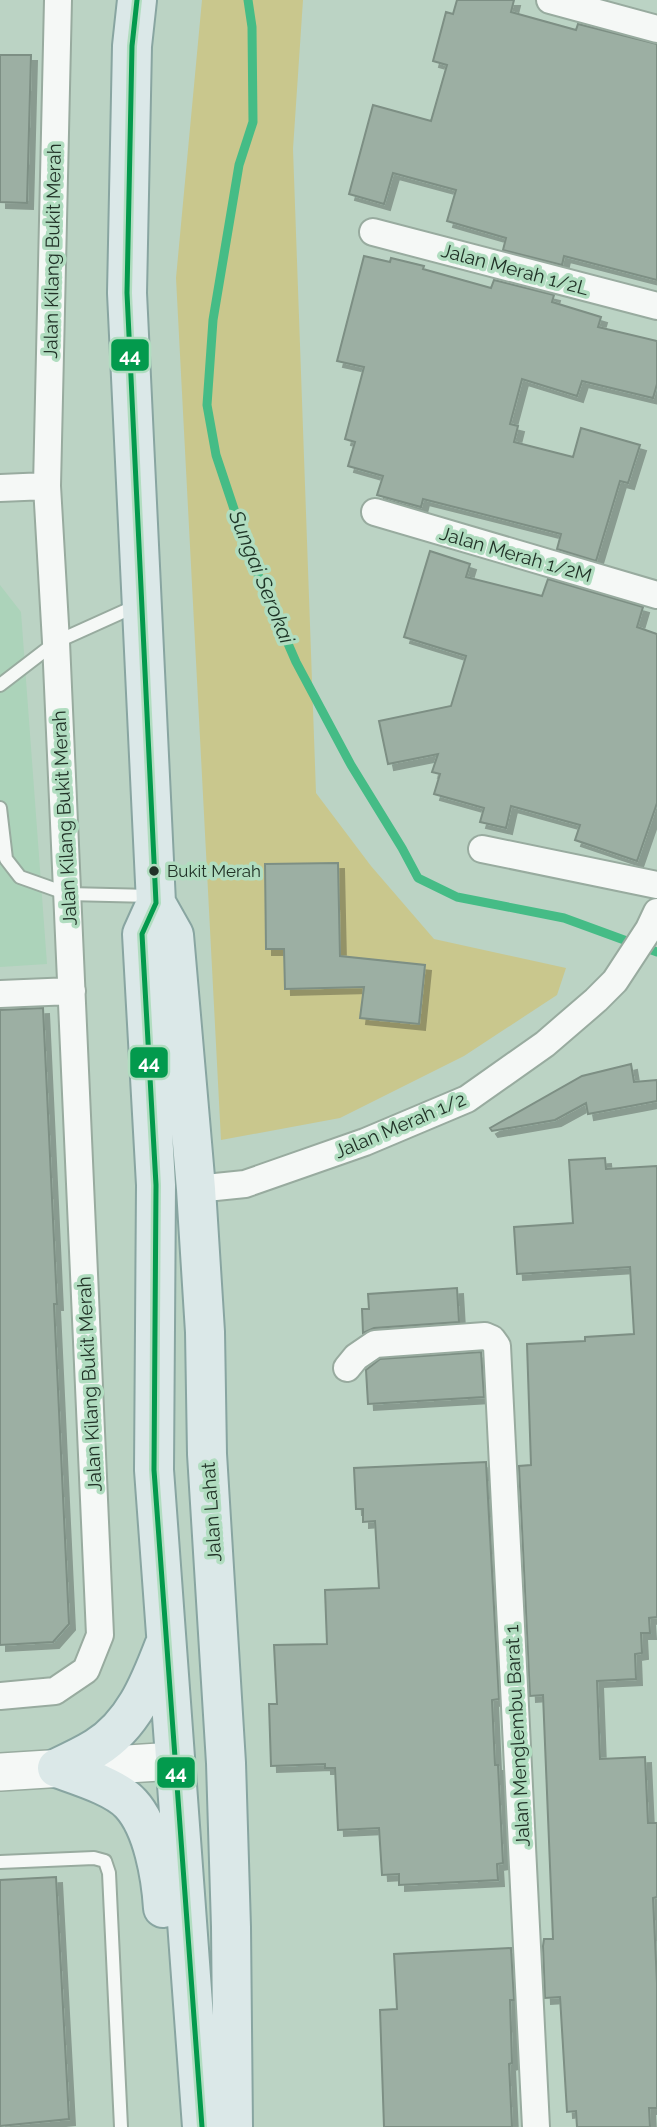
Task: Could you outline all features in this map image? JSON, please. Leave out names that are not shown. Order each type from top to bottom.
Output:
[{"type":"main road","name":"Jalan Lahat","points":[[137,0],[132,46],[128,293],[142,603],[151,911],[156,1185],[154,1470],[202,2127]]},
{"type":"main road","name":"Jalan Lahat","points":[[151,911],[174,935],[205,1332],[207,1454],[226,1763],[233,2127]]},
{"type":"main road","points":[[154,1470],[171,1366],[176,1223],[180,1205],[195,1189]]},
{"type":"main road","points":[[207,1454],[191,1564],[201,1724],[194,1741],[175,1761],[193,1778],[204,1798],[210,1825],[232,2085]]},
{"type":"main road","points":[[57,1768],[98,1747],[122,1726],[146,1692],[167,1640]]},
{"type":"main road","points":[[57,1768],[104,1785],[131,1804],[151,1838],[162,1894],[179,2062],[195,2127]]},
{"type":"street","name":"Jalan Kilang Bukit Merah","points":[[0,1696],[55,1691],[86,1670],[100,1635],[57,642],[47,486],[58,0]]},
{"type":"street","points":[[550,0],[657,29]]},
{"type":"street","name":"Jalan Merah 1/2L","points":[[373,233],[657,306]]},
{"type":"street","points":[[0,488],[47,486]]},
{"type":"street","name":"Jalan Merah 1/2M","points":[[375,512],[657,595]]},
{"type":"street","points":[[482,849],[657,885]]},
{"type":"street","name":"Jalan Merah 1/2","points":[[195,1189],[245,1184],[365,1142],[467,1098],[545,1044],[596,1000],[615,981],[653,920]]},
{"type":"street","points":[[0,994],[72,990]]},
{"type":"street","name":"Jalan Menglembu Barat 1","points":[[347,1368],[356,1357],[374,1344],[485,1336],[492,1339],[497,1346],[536,2127]]},
{"type":"street","points":[[0,1772],[175,1761]]},
{"type":"lane","points":[[0,685],[57,642],[142,603]]},
{"type":"lane","points":[[0,808],[6,859],[20,877],[68,894],[151,911]]},
{"type":"lane","points":[[0,1863],[94,1858],[105,1861],[109,1873],[121,2127]]},
{"type":"shaded area","points":[[202,0],[303,0],[293,149],[316,793],[371,866],[434,939],[566,968],[557,995],[464,1056],[340,1118],[221,1140],[176,278]]},
{"type":"shaded area","points":[[0,585],[21,612],[47,964],[0,967]]},
{"type":"building","points":[[457,0],[514,0],[511,12],[576,30],[578,24],[657,44],[657,280],[564,256],[562,265],[503,250],[506,238],[447,221],[456,190],[393,173],[384,204],[349,194],[373,105],[431,121],[447,65],[433,61],[446,12],[453,14]]},
{"type":"building","points":[[0,55],[31,55],[27,203],[0,202]]},
{"type":"building","points":[[364,256],[390,262],[391,258],[424,266],[423,269],[491,288],[494,280],[554,295],[552,302],[601,317],[598,327],[657,341],[657,384],[653,398],[582,381],[577,396],[522,379],[510,424],[518,426],[514,442],[573,457],[581,428],[640,445],[628,483],[620,481],[596,561],[557,549],[561,534],[423,499],[421,507],[377,495],[383,476],[348,466],[355,442],[345,439],[364,367],[337,361]]},
{"type":"building","points":[[430,551],[470,564],[466,577],[542,596],[548,579],[643,607],[637,627],[657,634],[657,803],[637,861],[575,840],[580,825],[511,806],[506,828],[480,822],[484,808],[434,794],[440,774],[432,772],[438,754],[388,764],[379,721],[451,706],[466,656],[404,637]]},
{"type":"building","points":[[338,863],[340,956],[425,965],[419,1024],[360,1018],[364,987],[285,989],[284,949],[266,949],[265,864]]},
{"type":"building","points":[[43,1008],[69,1624],[53,1642],[0,1645],[0,1010]]},
{"type":"building","points":[[631,1064],[634,1082],[657,1080],[657,1101],[588,1114],[586,1103],[555,1120],[492,1131],[490,1128],[582,1076]]},
{"type":"building","points":[[605,1158],[606,1169],[657,1166],[657,1617],[649,1618],[650,1633],[641,1633],[642,1653],[635,1654],[636,1679],[597,1681],[600,1759],[645,1757],[648,1823],[657,1823],[657,1897],[653,1898],[657,1983],[657,2108],[649,2108],[650,2127],[577,2127],[576,2111],[567,2112],[560,1997],[545,1998],[543,1946],[544,1939],[553,1939],[543,1695],[530,1696],[519,1466],[531,1465],[527,1344],[585,1341],[585,1337],[634,1334],[630,1267],[517,1274],[514,1227],[573,1223],[569,1160]]},
{"type":"building","points":[[457,1288],[459,1322],[374,1328],[363,1333],[362,1309],[369,1309],[368,1294]]},
{"type":"building","points":[[481,1352],[484,1397],[368,1404],[366,1370],[380,1359]]},
{"type":"building","points":[[486,1462],[499,1699],[492,1700],[503,1863],[497,1864],[498,1880],[399,1885],[399,1874],[382,1875],[379,1828],[338,1830],[335,1768],[325,1768],[325,1764],[271,1766],[269,1704],[277,1704],[274,1645],[327,1644],[325,1590],[379,1588],[375,1521],[363,1522],[363,1509],[356,1509],[354,1468]]},
{"type":"building","points":[[56,1877],[69,2119],[0,2126],[0,1880]]},
{"type":"building","points":[[511,1948],[514,2000],[510,2000],[512,2127],[384,2127],[380,2010],[397,2009],[394,1954]]},
{"type":"waterway","name":"Sungai Serokai","points":[[248,0],[252,27],[253,122],[239,165],[213,320],[207,405],[216,455],[249,554],[296,662],[351,765],[418,878],[457,897],[564,918],[657,952]]},
{"type":"transit line","name":"44","points":[[137,0],[132,46],[127,293],[156,903],[142,934],[156,1185],[154,1470],[202,2127]]},
{"type":"place","name":"Bukit Merah","points":[[154,871]]}]
